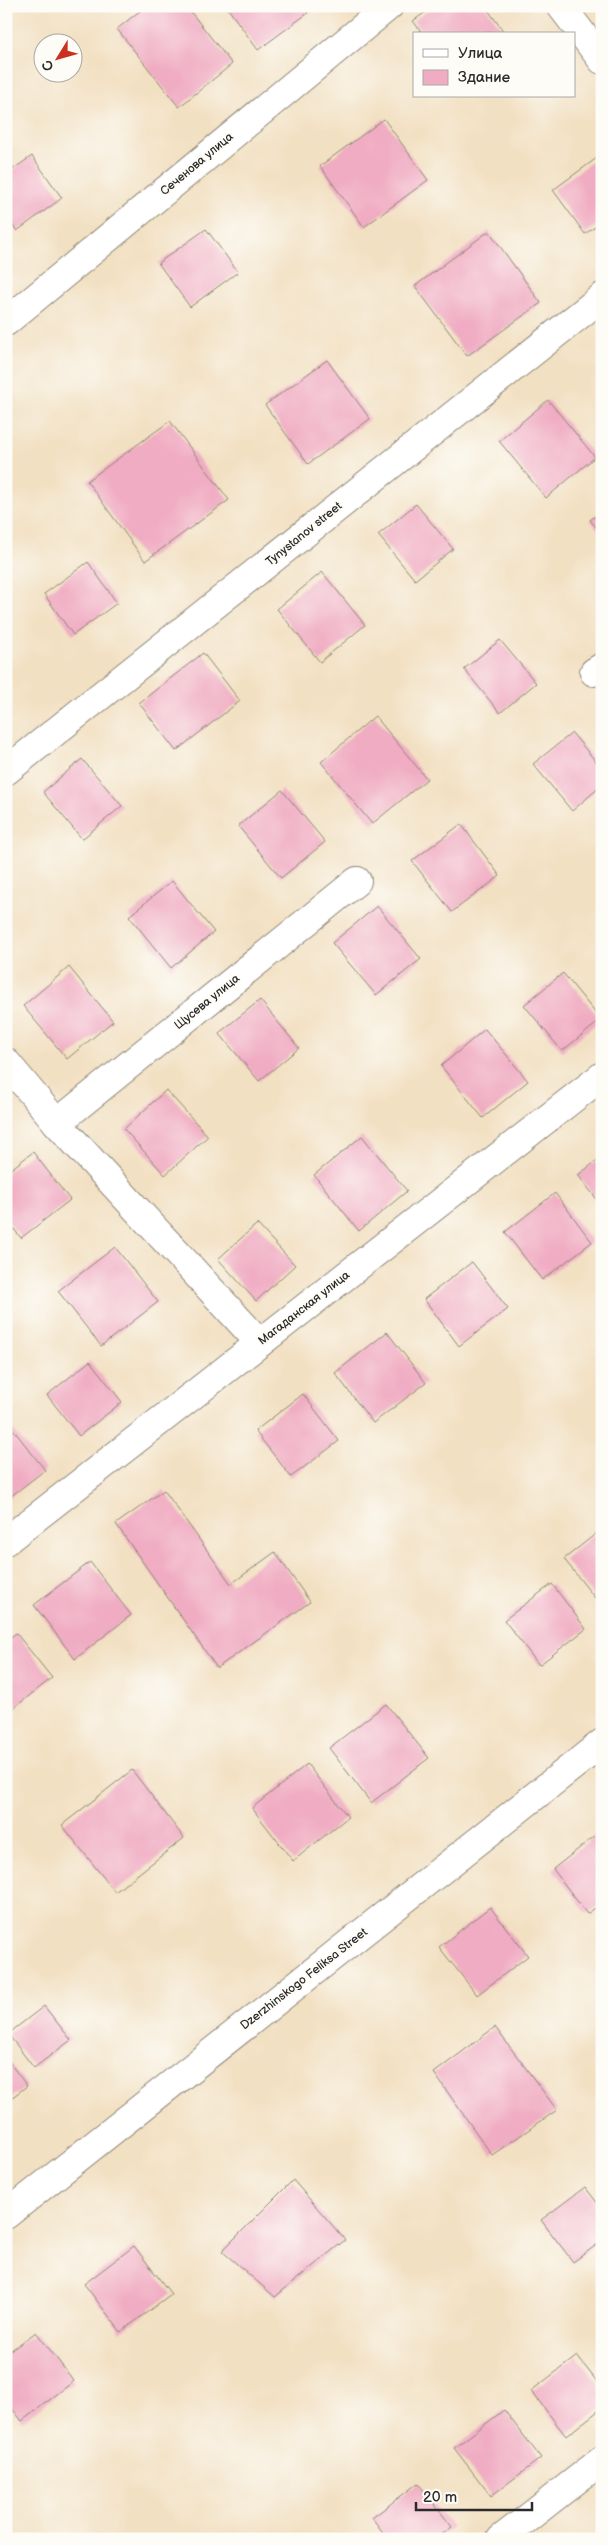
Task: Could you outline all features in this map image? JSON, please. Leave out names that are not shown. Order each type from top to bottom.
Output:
[{"type":"street","name":"Сеченова улица","points":[[6,322],[388,6]]},
{"type":"street","points":[[561,6],[602,60]]},
{"type":"street","name":"Tynystanov street","points":[[6,771],[602,297]]},
{"type":"street","name":"Щусева улица","points":[[57,1123],[357,881]]},
{"type":"street","points":[[6,1062],[57,1123],[260,1343]]},
{"type":"street","name":"Магаданская улица","points":[[6,1541],[602,1076]]},
{"type":"street","name":"Dzerzhinskogo Feliksa Street","points":[[6,2215],[602,1742]]},
{"type":"street","points":[[500,2539],[602,2460]]},
{"type":"building","points":[[146,6],[186,6],[232,64],[179,107],[117,29]]},
{"type":"building","points":[[226,6],[302,6],[308,13],[258,50]]},
{"type":"building","points":[[434,6],[485,6],[504,32],[421,32],[413,21]]},
{"type":"building","points":[[384,119],[428,180],[364,227],[320,166]]},
{"type":"building","points":[[601,155],[602,222],[585,234],[553,190]]},
{"type":"building","points":[[32,156],[62,198],[17,231],[6,217],[6,174]]},
{"type":"building","points":[[206,229],[238,272],[190,307],[158,263]]},
{"type":"building","points":[[489,231],[541,303],[467,356],[415,286]]},
{"type":"building","points":[[327,360],[370,419],[308,464],[265,405]]},
{"type":"building","points":[[548,400],[595,457],[546,498],[499,441]]},
{"type":"building","points":[[170,421],[229,500],[145,561],[87,481]]},
{"type":"building","points":[[416,504],[453,549],[415,580],[378,535]]},
{"type":"building","points":[[602,511],[602,534],[590,520]]},
{"type":"building","points":[[88,562],[117,603],[73,635],[44,594]]},
{"type":"building","points":[[322,572],[365,625],[320,662],[277,609]]},
{"type":"building","points":[[500,640],[536,683],[500,713],[464,669]]},
{"type":"building","points":[[203,653],[240,701],[176,751],[139,703]]},
{"type":"building","points":[[375,716],[427,779],[372,824],[321,762]]},
{"type":"building","points":[[572,733],[602,769],[602,785],[572,811],[533,764]]},
{"type":"building","points":[[82,759],[122,806],[82,839],[43,792]]},
{"type":"building","points":[[282,790],[325,842],[281,878],[238,826]]},
{"type":"building","points":[[461,824],[500,876],[452,912],[412,861]]},
{"type":"building","points":[[172,881],[214,932],[171,968],[129,916]]},
{"type":"building","points":[[377,906],[421,959],[376,995],[332,943]]},
{"type":"building","points":[[69,967],[113,1021],[67,1059],[23,1006]]},
{"type":"building","points":[[563,973],[601,1020],[562,1051],[524,1005]]},
{"type":"building","points":[[260,1000],[299,1048],[259,1081],[219,1033]]},
{"type":"building","points":[[485,1029],[528,1081],[483,1118],[441,1066]]},
{"type":"building","points":[[166,1090],[208,1136],[165,1175],[124,1129]]},
{"type":"building","points":[[362,1136],[407,1191],[359,1231],[314,1175]]},
{"type":"building","points":[[33,1152],[70,1200],[21,1238],[6,1219],[6,1173]]},
{"type":"building","points":[[602,1157],[602,1206],[578,1175]]},
{"type":"building","points":[[555,1193],[592,1242],[542,1280],[505,1232]]},
{"type":"building","points":[[257,1224],[295,1265],[256,1301],[218,1259]]},
{"type":"building","points":[[115,1247],[158,1302],[101,1346],[58,1291]]},
{"type":"building","points":[[472,1262],[508,1309],[459,1346],[424,1299]]},
{"type":"building","points":[[387,1332],[426,1383],[373,1423],[335,1373]]},
{"type":"building","points":[[90,1361],[122,1402],[79,1436],[47,1395]]},
{"type":"building","points":[[303,1394],[339,1441],[291,1477],[255,1431]]},
{"type":"building","points":[[8,1423],[45,1470],[6,1500],[6,1425]]},
{"type":"building","points":[[164,1490],[231,1584],[275,1552],[310,1602],[217,1668],[116,1524]]},
{"type":"building","points":[[602,1529],[602,1607],[564,1559]]},
{"type":"building","points":[[90,1562],[131,1615],[75,1659],[34,1605]]},
{"type":"building","points":[[552,1584],[586,1629],[539,1665],[504,1620]]},
{"type":"building","points":[[16,1633],[52,1678],[6,1714],[6,1641]]},
{"type":"building","points":[[386,1704],[429,1758],[371,1803],[329,1748]]},
{"type":"building","points":[[307,1764],[348,1817],[293,1861],[252,1808]]},
{"type":"building","points":[[132,1770],[184,1838],[115,1892],[62,1825]]},
{"type":"building","points":[[600,1832],[602,1903],[587,1914],[553,1869]]},
{"type":"building","points":[[490,1907],[528,1956],[477,1995],[439,1947]]},
{"type":"building","points":[[44,2006],[71,2040],[34,2068],[8,2034]]},
{"type":"building","points":[[495,2027],[557,2110],[492,2155],[434,2073]]},
{"type":"building","points":[[6,2058],[27,2086],[6,2102]]},
{"type":"building","points":[[293,2180],[345,2240],[275,2297],[222,2251]]},
{"type":"building","points":[[585,2187],[602,2209],[602,2241],[573,2262],[541,2220]]},
{"type":"building","points":[[134,2246],[171,2294],[121,2332],[84,2284]]},
{"type":"building","points":[[36,2332],[74,2381],[22,2421],[6,2401],[6,2354]]},
{"type":"building","points":[[577,2356],[602,2388],[602,2408],[566,2436],[531,2391]]},
{"type":"building","points":[[504,2410],[541,2458],[491,2496],[454,2448]]},
{"type":"building","points":[[418,2483],[452,2527],[436,2539],[388,2539],[372,2518]]}]
